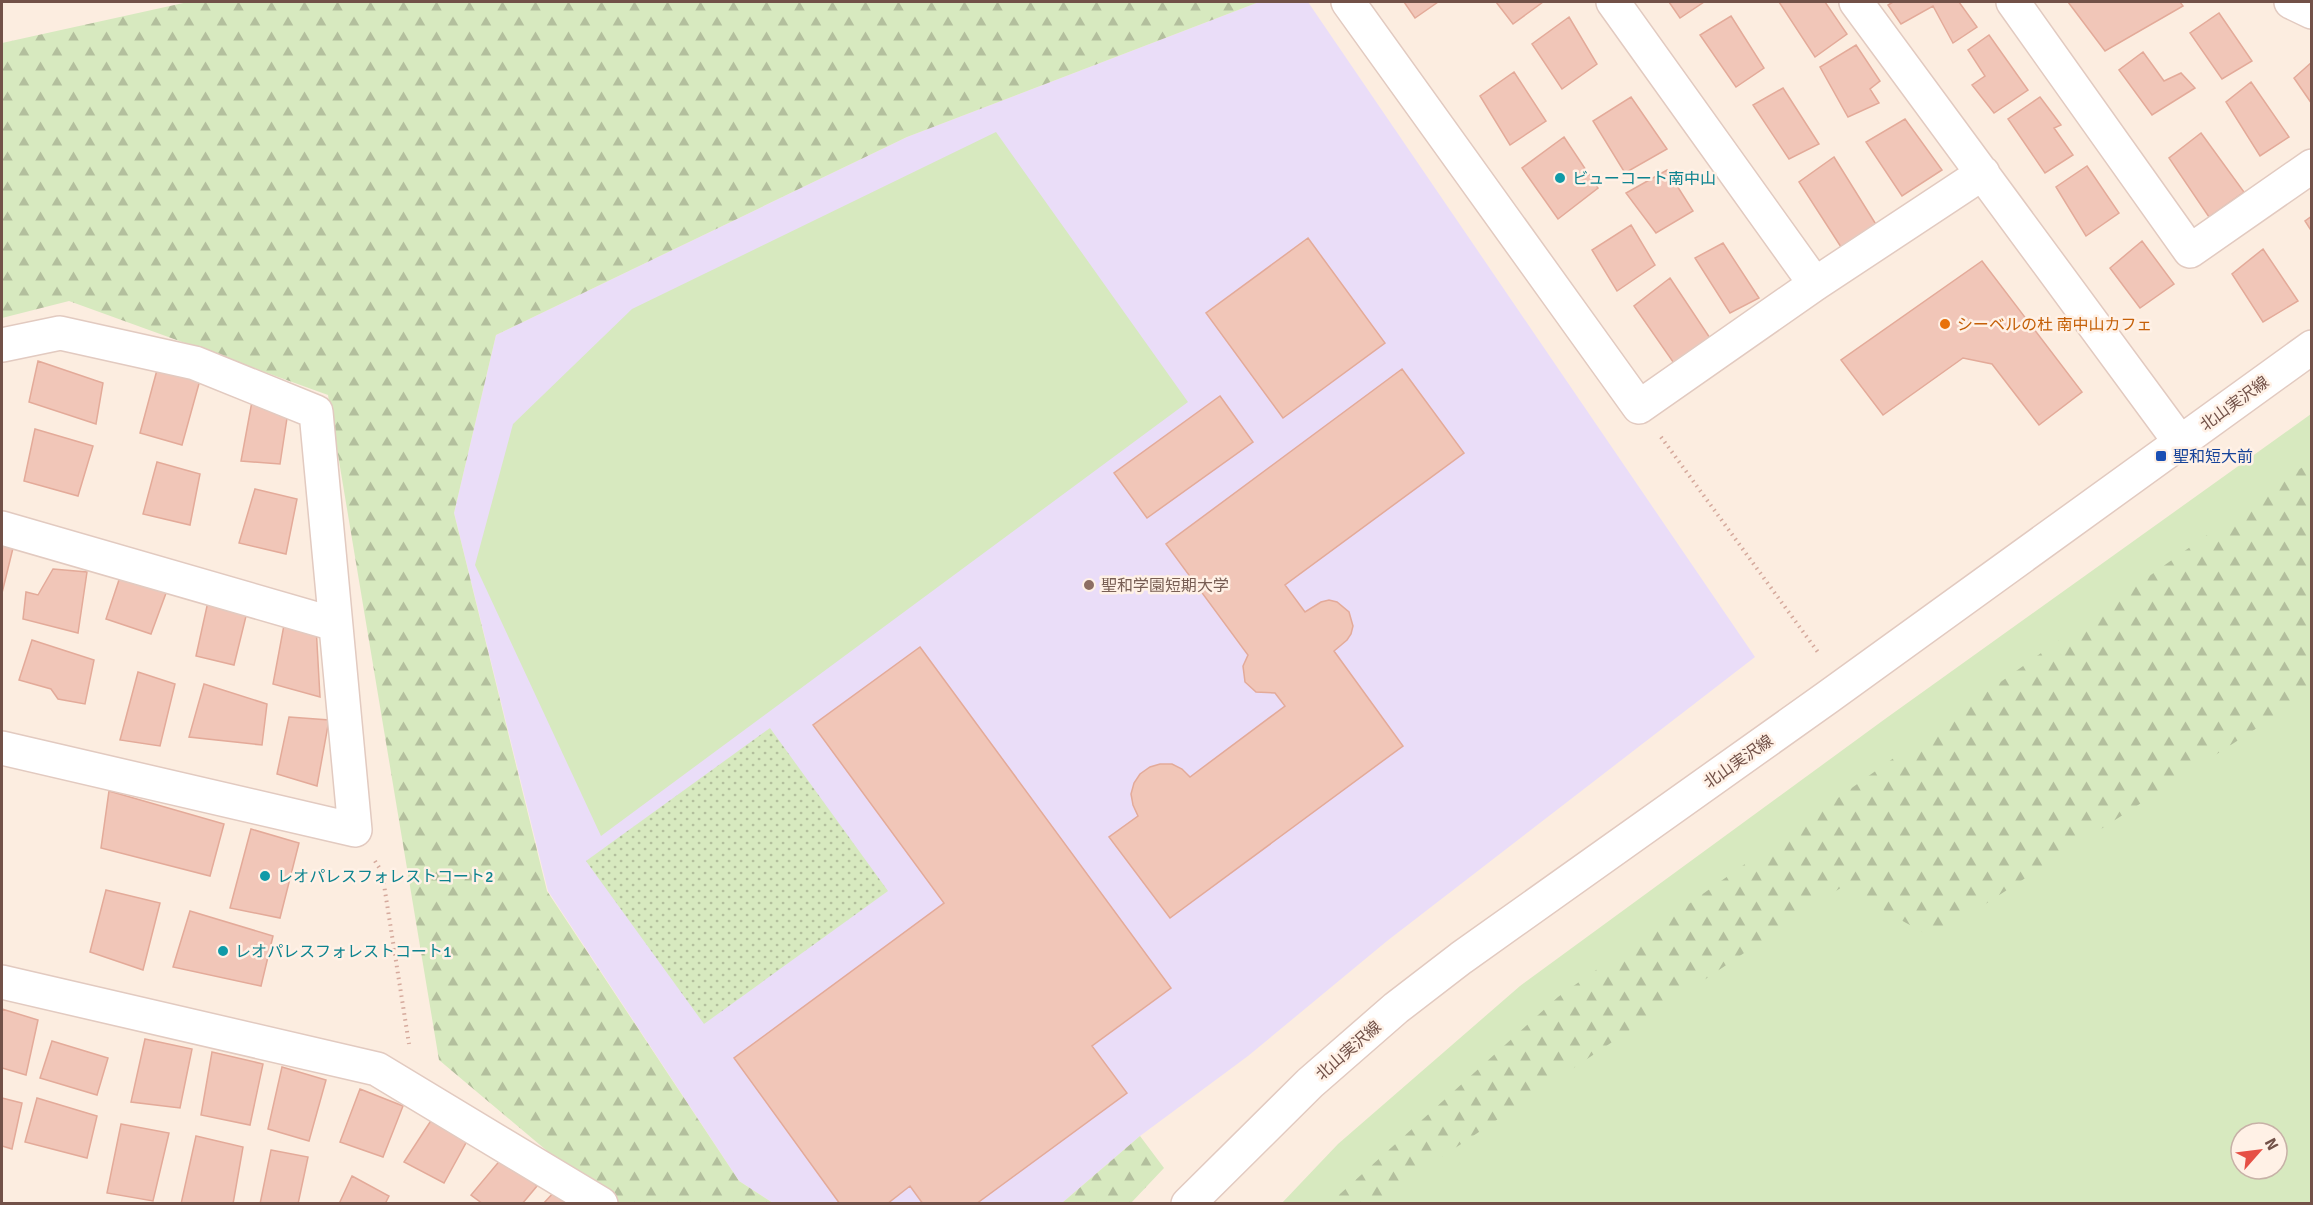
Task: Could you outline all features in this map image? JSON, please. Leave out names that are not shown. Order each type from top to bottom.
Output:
[{"type":"street","points":[[1348,2],[1639,407],[1815,284],[1983,173]]},
{"type":"street","points":[[1613,2],[1815,284]]},
{"type":"street","points":[[1856,2],[2180,442]]},
{"type":"street","points":[[2013,2],[2190,251],[2312,166]]},
{"type":"street","points":[[2291,2],[2312,12]]},
{"type":"street","points":[[2,345],[60,333],[195,363],[316,412],[355,830],[2,747]]},
{"type":"street","name":"北山実沢線","points":[[1188,1203],[1310,1083],[1396,1008],[1461,958],[1828,697],[2312,347]]},
{"type":"street","points":[[2,528],[334,624]]},
{"type":"street","points":[[2,982],[377,1069],[601,1203]]},
{"type":"path","points":[[1639,407],[1820,655]]},
{"type":"path","points":[[355,830],[382,872],[418,1094]]},
{"type":"shaded area","name":"聖和学園短期大学","points":[[1259,2],[1308,2],[1755,657],[1387,941],[1248,1056],[1140,1136],[1062,1203],[773,1203],[739,1181],[548,891],[454,513],[496,335],[907,137]]},
{"type":"green space","points":[[188,2],[1259,2],[907,137],[496,335],[454,513],[547,891],[739,1181],[773,1203],[609,1203],[439,1060],[328,395],[69,301],[2,318],[2,43]]},
{"type":"green space","points":[[996,132],[1188,402],[601,836],[475,565],[513,424],[632,309]]},
{"type":"green space","points":[[2311,414],[2311,1203],[1281,1204],[1338,1144],[1520,986],[1885,719]]},
{"type":"green space","points":[[2311,461],[2311,693],[1933,938],[1842,887],[1424,1169],[1391,1203],[1330,1203],[1558,997]]},
{"type":"green space","points":[[770,728],[888,891],[704,1024],[586,861]]},
{"type":"green space","points":[[1140,1136],[1164,1168],[1131,1203],[1062,1203]]},
{"type":"building","points":[[1404,2],[1438,2],[1415,18]]},
{"type":"building","points":[[1496,2],[1543,2],[1513,24]]},
{"type":"building","points":[[1669,2],[1704,2],[1680,18]]},
{"type":"building","points":[[1779,2],[1825,2],[1847,34],[1815,57]]},
{"type":"building","points":[[1893,2],[1959,2],[1977,27],[1953,43],[1933,6],[1901,24],[1888,5]]},
{"type":"building","points":[[2068,2],[2180,2],[2183,6],[2105,51]]},
{"type":"building","points":[[2219,13],[2252,61],[2222,79],[2190,33]]},
{"type":"building","points":[[1731,16],[1764,68],[1736,87],[1700,35]]},
{"type":"building","points":[[1569,17],[1597,64],[1562,89],[1532,44]]},
{"type":"building","points":[[1989,35],[2028,90],[1994,113],[1972,85],[1985,76],[1968,50]]},
{"type":"building","points":[[1856,45],[1880,81],[1870,89],[1879,103],[1848,117],[1820,67]]},
{"type":"building","points":[[2143,52],[2164,81],[2181,73],[2195,88],[2152,115],[2119,70]]},
{"type":"building","points":[[2312,62],[2312,104],[2294,78]]},
{"type":"building","points":[[1514,72],[1546,121],[1510,145],[1480,96]]},
{"type":"building","points":[[2251,82],[2289,137],[2260,156],[2226,102]]},
{"type":"building","points":[[1783,88],[1819,144],[1789,159],[1753,105]]},
{"type":"building","points":[[1631,97],[1667,149],[1625,173],[1593,121]]},
{"type":"building","points":[[2040,97],[2061,125],[2054,128],[2073,155],[2045,173],[2008,119]]},
{"type":"building","points":[[1905,119],[1942,170],[1902,196],[1866,142]]},
{"type":"building","points":[[2201,133],[2244,192],[2209,217],[2169,158]]},
{"type":"building","name":"ビューコート南中山","points":[[1564,137],[1598,188],[1558,219],[1522,168]]},
{"type":"building","points":[[1834,157],[1877,226],[1841,247],[1799,182]]},
{"type":"building","points":[[2087,166],[2119,213],[2086,236],[2056,187]]},
{"type":"building","points":[[1667,170],[1693,211],[1656,233],[1626,193]]},
{"type":"building","points":[[2312,216],[2312,232],[2305,221]]},
{"type":"building","points":[[1631,225],[1655,265],[1617,291],[1592,250]]},
{"type":"building","points":[[1308,238],[1385,343],[1283,418],[1206,313]]},
{"type":"building","points":[[2142,241],[2174,284],[2140,308],[2110,268]]},
{"type":"building","points":[[1723,243],[1759,298],[1730,313],[1695,258]]},
{"type":"building","points":[[2263,249],[2298,301],[2263,322],[2232,274]]},
{"type":"building","points":[[1982,261],[2082,392],[2039,425],[1992,364],[1963,358],[1883,415],[1841,360]]},
{"type":"building","points":[[1670,278],[1714,344],[1678,369],[1634,306]]},
{"type":"building","points":[[38,361],[103,383],[96,424],[29,402]]},
{"type":"building","points":[[1402,369],[1464,453],[1285,585],[1305,612],[1329,600],[1337,602],[1349,612],[1353,626],[1351,634],[1334,651],[1403,746],[1170,918],[1109,837],[1138,816],[1131,794],[1134,783],[1140,774],[1160,764],[1172,764],[1182,769],[1190,777],[1285,706],[1275,693],[1256,692],[1245,682],[1243,666],[1248,655],[1166,544]]},
{"type":"building","points":[[157,370],[200,380],[182,445],[140,433]]},
{"type":"building","points":[[253,396],[289,405],[280,464],[241,461]]},
{"type":"building","points":[[1220,396],[1253,442],[1147,518],[1114,473]]},
{"type":"building","points":[[35,429],[93,446],[78,496],[24,481]]},
{"type":"building","points":[[157,462],[200,474],[190,525],[143,514]]},
{"type":"building","points":[[255,489],[297,499],[286,554],[239,543]]},
{"type":"building","points":[[2,541],[14,544],[2,593]]},
{"type":"building","points":[[53,569],[87,572],[78,633],[23,619],[26,592],[38,595]]},
{"type":"building","points":[[121,574],[169,585],[151,634],[106,619]]},
{"type":"building","points":[[209,597],[248,608],[234,665],[196,656]]},
{"type":"building","points":[[284,625],[316,626],[320,697],[273,684]]},
{"type":"building","points":[[32,640],[94,660],[85,704],[58,699],[51,689],[19,680]]},
{"type":"building","points":[[920,647],[1171,988],[1092,1046],[1127,1093],[976,1204],[923,1204],[910,1186],[887,1204],[840,1204],[734,1058],[944,903],[813,725]]},
{"type":"building","points":[[138,672],[175,684],[160,746],[120,740]]},
{"type":"building","points":[[204,684],[267,704],[262,745],[189,737]]},
{"type":"building","points":[[289,717],[329,720],[317,786],[277,774]]},
{"type":"building","points":[[109,791],[224,824],[210,876],[101,848]]},
{"type":"building","name":"レオパレスフォレストコート2","points":[[251,829],[299,843],[280,918],[230,908]]},
{"type":"building","points":[[106,890],[160,903],[143,970],[90,952]]},
{"type":"building","name":"レオパレスフォレストコート1","points":[[190,911],[273,936],[261,986],[173,967]]},
{"type":"building","points":[[2,1009],[38,1020],[26,1075],[2,1068]]},
{"type":"building","points":[[145,1039],[192,1049],[180,1108],[131,1102]]},
{"type":"building","points":[[52,1041],[108,1058],[97,1095],[40,1078]]},
{"type":"building","points":[[212,1052],[263,1064],[250,1125],[201,1115]]},
{"type":"building","points":[[282,1067],[326,1080],[309,1141],[268,1129]]},
{"type":"building","points":[[360,1089],[403,1106],[383,1157],[340,1142]]},
{"type":"building","points":[[2,1098],[22,1103],[12,1149],[2,1146]]},
{"type":"building","points":[[37,1098],[97,1116],[87,1158],[25,1142]]},
{"type":"building","points":[[432,1119],[467,1141],[444,1183],[404,1162]]},
{"type":"building","points":[[121,1124],[169,1133],[153,1201],[107,1193]]},
{"type":"building","points":[[196,1136],[243,1147],[233,1204],[181,1204]]},
{"type":"building","points":[[271,1150],[308,1157],[298,1204],[260,1204]]},
{"type":"building","points":[[502,1158],[537,1186],[522,1204],[483,1204],[471,1195]]},
{"type":"building","points":[[352,1176],[389,1196],[385,1204],[339,1204]]},
{"type":"building","points":[[555,1191],[573,1204],[543,1204]]},
{"type":"place","name":"ビューコート南中山","points":[[1560,178]]},
{"type":"place","name":"シーベルの杜 南中山カフェ","points":[[1945,324]]},
{"type":"place","name":"聖和短大前","points":[[2161,456]]},
{"type":"place","name":"聖和学園短期大学","points":[[1089,585]]},
{"type":"place","name":"レオパレスフォレストコート2","points":[[265,876]]},
{"type":"place","name":"レオパレスフォレストコート1","points":[[223,951]]}]
